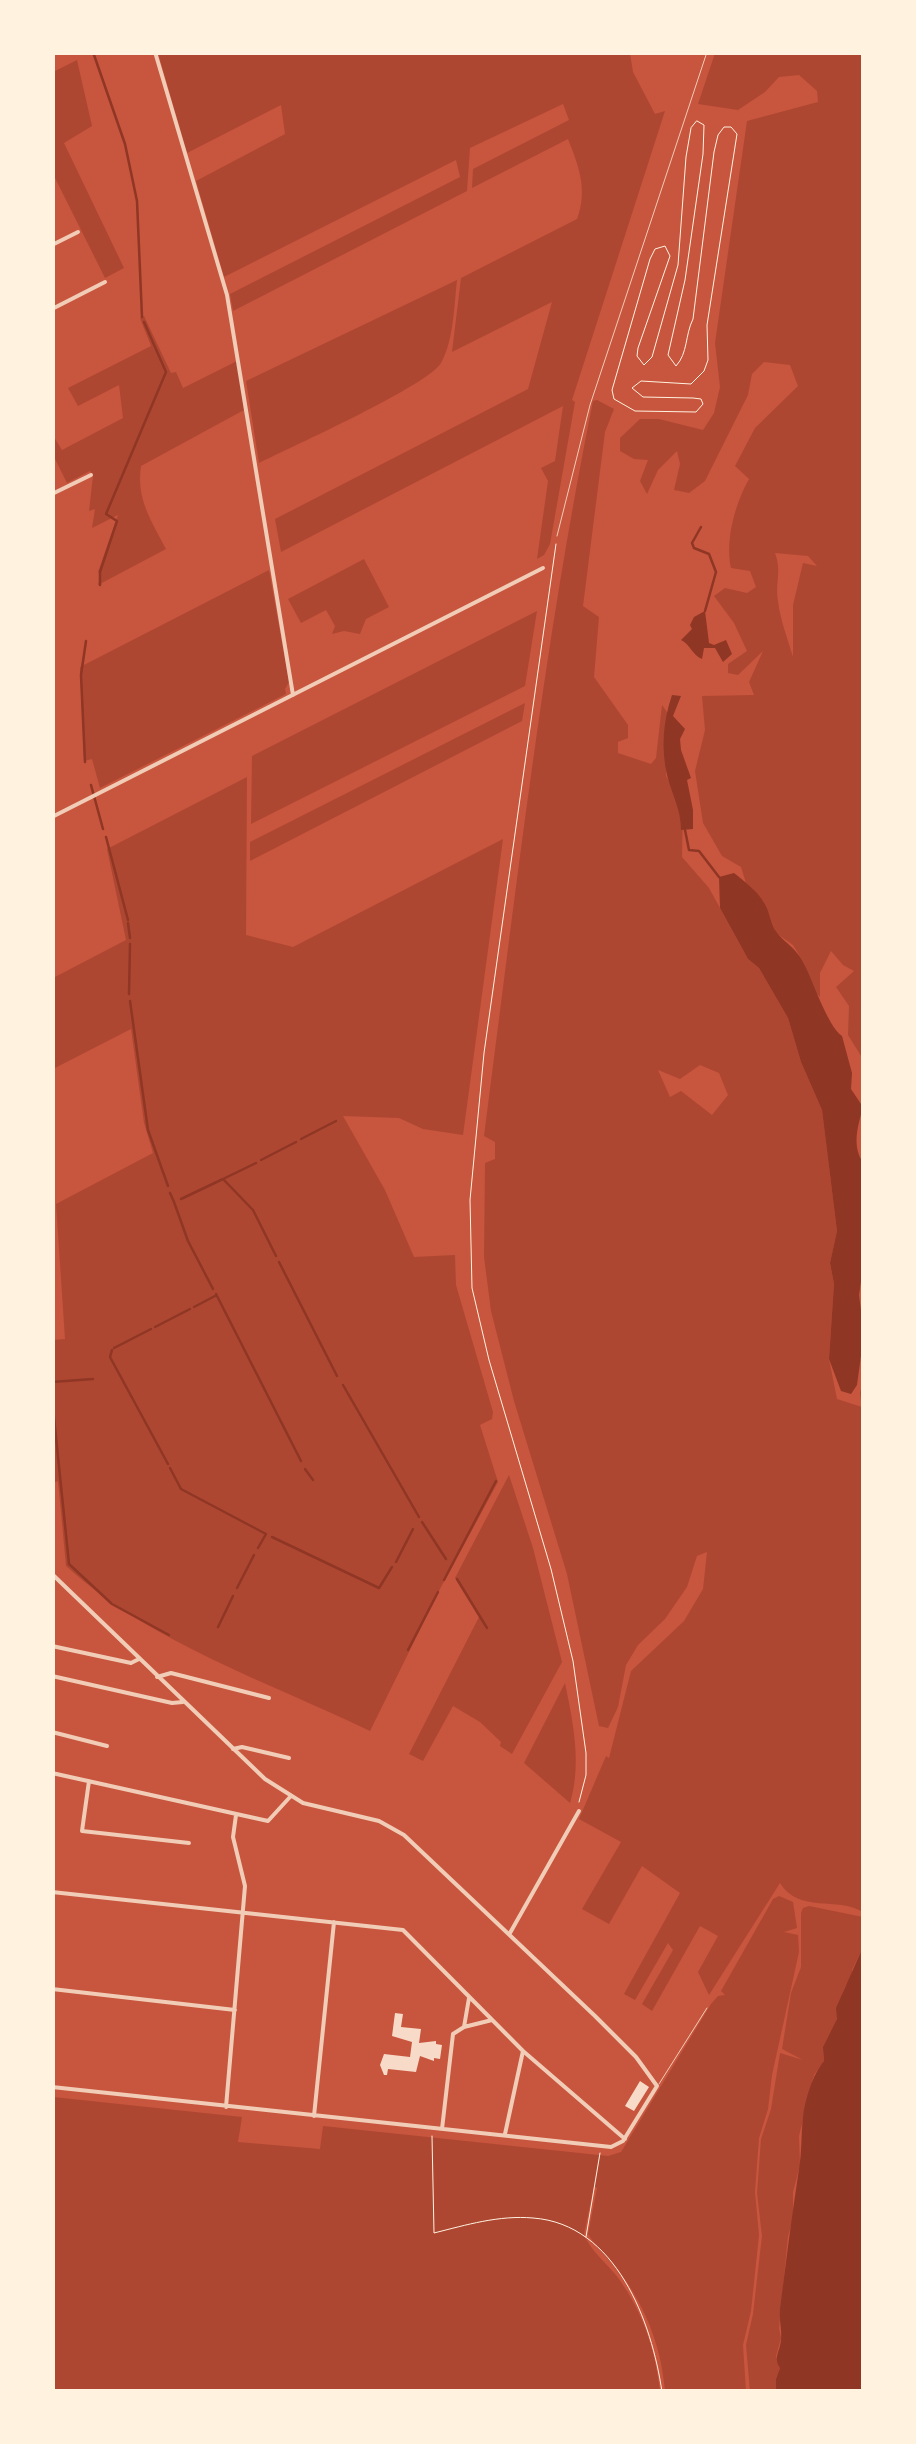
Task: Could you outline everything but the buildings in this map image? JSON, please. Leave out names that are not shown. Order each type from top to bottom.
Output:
[{"type":"street","points":[[155,52],[227,294],[293,695]]},
{"type":"street","points":[[52,245],[78,232]]},
{"type":"street","points":[[52,309],[105,282]]},
{"type":"street","points":[[52,494],[90,475]]},
{"type":"street","points":[[52,817],[543,568]]},
{"type":"street","points":[[52,1574],[233,1749],[290,1797],[324,1810],[388,1824],[616,2037],[657,2086],[624,2139],[612,2147],[52,2087]]},
{"type":"street","points":[[52,1646],[131,1663],[139,1659]]},
{"type":"street","points":[[157,1677],[170,1673],[269,1698]]},
{"type":"street","points":[[52,1676],[172,1703],[183,1702]]},
{"type":"street","points":[[52,1732],[107,1746]]},
{"type":"street","points":[[233,1749],[242,1747],[288,1758]]},
{"type":"street","points":[[52,1773],[268,1821],[290,1797]]},
{"type":"street","points":[[89,1781],[82,1830],[190,1843]]},
{"type":"street","points":[[509,1935],[579,1811]]},
{"type":"street","points":[[226,2107],[245,1886],[233,1837],[236,1815]]},
{"type":"street","points":[[52,1892],[406,1931],[523,2050],[624,2139]]},
{"type":"street","points":[[314,2117],[334,1922]]},
{"type":"street","points":[[52,1989],[235,2010]]},
{"type":"street","points":[[464,2027],[469,1998]]},
{"type":"street","points":[[442,2129],[453,2034],[492,2020]]},
{"type":"street","points":[[504,2134],[523,2050]]},
{"type":"lane","points":[[557,536],[590,405],[707,52]]},
{"type":"lane","points":[[657,2086],[667,2076],[707,2008]]},
{"type":"path","points":[[698,121],[704,125],[703,154],[685,280],[668,355],[676,366],[681,361],[692,319],[714,152],[718,135],[724,127],[731,127],[737,134],[707,325],[708,360],[691,384],[642,382],[632,388],[643,397],[700,399],[700,410],[635,411],[614,399],[612,390],[628,329],[650,259],[655,249],[665,246],[670,256],[638,348],[637,356],[647,365],[678,265],[686,156],[692,128],[698,121]]},
{"type":"path","points":[[557,536],[484,1053],[470,1200],[472,1288],[489,1360],[551,1568],[572,1662],[586,1752],[579,1811]]},
{"type":"path","points":[[432,2134],[434,2234],[484,2221],[535,2218],[570,2228],[586,2238],[620,2275],[640,2306],[656,2352],[662,2392]]},
{"type":"path","points":[[586,2238],[599,2168],[598,2151]]},
{"type":"shaded area","points":[[158,53],[630,53],[633,72],[655,114],[665,111],[572,400],[575,402],[550,544],[544,555],[537,559],[548,481],[541,468],[555,461],[563,406],[281,552],[275,519],[528,389],[552,302],[452,352],[461,278],[577,219],[582,198],[579,169],[568,139],[472,188],[473,169],[569,120],[563,104],[470,148],[467,191],[233,311],[230,294],[460,177],[456,160],[224,277],[196,181],[285,134],[281,105],[187,153]]},
{"type":"shaded area","points":[[715,53],[863,53],[863,1059],[848,1035],[849,1006],[836,987],[854,971],[831,951],[820,973],[820,997],[812,988],[793,945],[776,933],[764,902],[746,883],[741,867],[722,856],[703,823],[695,771],[705,730],[702,696],[754,695],[749,682],[763,651],[738,675],[728,673],[728,664],[747,651],[734,623],[714,596],[725,588],[747,593],[756,587],[750,571],[731,568],[732,522],[749,479],[735,466],[755,428],[798,386],[790,365],[764,362],[752,374],[748,395],[705,481],[689,493],[674,490],[680,464],[677,451],[658,470],[647,494],[640,481],[648,460],[634,459],[620,451],[620,438],[640,419],[659,419],[703,430],[714,413],[720,387],[715,343],[747,121],[818,102],[817,91],[799,75],[779,77],[738,110],[698,104]],"holes":[[[775,553],[808,556],[817,566],[803,563],[793,605],[793,657],[779,608]]]},
{"type":"shaded area","points":[[77,60],[92,126],[64,143],[124,268],[105,278],[53,174],[53,72]]},
{"type":"shaded area","points":[[457,280],[449,344],[441,363],[386,401],[259,463],[246,381]]},
{"type":"shaded area","points":[[144,316],[171,373],[176,372],[183,388],[237,361],[244,410],[141,466],[143,499],[166,549],[98,585],[98,572],[118,515],[92,528],[95,509],[89,511],[93,476],[90,471],[67,483],[53,455],[52,434],[62,450],[123,418],[119,385],[78,406],[68,388],[151,346],[140,318]]},
{"type":"shaded area","points":[[593,401],[614,409],[605,432],[583,606],[599,617],[594,677],[628,725],[628,738],[618,742],[618,753],[651,764],[656,758],[662,705],[667,712],[666,776],[683,805],[682,857],[709,888],[748,959],[759,968],[788,1018],[801,1062],[822,1110],[837,1231],[830,1263],[834,1284],[829,1359],[837,1399],[862,1407],[864,1378],[863,1912],[842,1905],[808,1902],[780,1883],[709,1995],[698,1972],[718,1936],[700,1926],[652,2011],[642,2004],[673,1950],[668,1943],[635,2000],[624,1994],[680,1893],[642,1866],[609,1924],[582,1909],[621,1842],[579,1819],[606,1756],[609,1758],[631,1671],[684,1621],[703,1589],[707,1552],[697,1556],[687,1587],[665,1619],[638,1645],[626,1665],[618,1707],[608,1728],[599,1726],[567,1574],[491,1311],[484,1257],[485,1163],[495,1159],[495,1142],[484,1136],[545,675]],"holes":[[[700,1065],[719,1073],[728,1095],[712,1115],[681,1091],[670,1097],[658,1070],[680,1079]]]},
{"type":"shaded area","points":[[364,559],[389,607],[366,619],[360,634],[332,634],[335,626],[326,610],[301,623],[288,599]]},
{"type":"shaded area","points":[[269,570],[289,682],[286,694],[100,788],[92,759],[84,761],[80,667]]},
{"type":"shaded area","points":[[537,611],[525,686],[251,824],[252,756]]},
{"type":"shaded area","points":[[705,611],[709,643],[726,640],[732,654],[723,662],[715,648],[704,648],[702,659],[681,640],[692,629],[694,617]]},
{"type":"shaded area","points":[[672,695],[681,696],[673,716],[685,729],[680,739],[691,778],[687,780],[693,829],[681,830],[665,765],[664,735]]},
{"type":"shaded area","points":[[525,703],[522,721],[250,861],[250,842]]},
{"type":"shaded area","points":[[247,777],[246,935],[293,947],[503,839],[463,1135],[423,1129],[399,1118],[343,1116],[385,1190],[414,1257],[455,1255],[456,1285],[493,1412],[492,1419],[480,1425],[498,1482],[370,1731],[212,1659],[135,1618],[100,1593],[66,1566],[58,1481],[53,1483],[53,1340],[65,1339],[56,1204],[153,1153],[144,1123],[131,1029],[53,1069],[53,978],[126,940],[107,849]]},
{"type":"shaded area","points":[[734,873],[760,897],[775,930],[802,960],[825,1012],[842,1036],[852,1073],[851,1089],[863,1107],[857,1143],[864,1164],[864,1261],[859,1295],[864,1333],[857,1385],[851,1394],[841,1391],[829,1359],[834,1284],[830,1263],[837,1231],[822,1110],[801,1062],[788,1018],[759,968],[748,959],[720,908],[719,877]]},
{"type":"shaded area","points":[[509,1475],[533,1548],[562,1662],[512,1754],[480,1722],[453,1706],[423,1761],[409,1754],[479,1617],[455,1578]]},
{"type":"shaded area","points":[[565,1683],[576,1758],[570,1803],[524,1763]]},
{"type":"shaded area","points":[[779,1896],[793,1902],[797,1928],[784,1932],[798,1935],[799,1952],[759,2138],[755,2192],[759,2235],[751,2311],[743,2345],[746,2391],[665,2391],[655,2340],[642,2309],[625,2279],[588,2234],[597,2188],[594,2186],[584,2234],[635,2305],[651,2346],[660,2391],[53,2392],[53,2097],[242,2117],[238,2142],[320,2149],[323,2126],[608,2156],[621,2152],[711,2004],[725,1995],[721,1991],[773,1899]]},
{"type":"shaded area","points":[[809,1906],[863,1917],[863,1947],[843,1992],[834,2028],[826,2042],[824,2061],[814,2075],[799,2136],[800,2165],[788,2236],[776,2391],[750,2392],[746,2345],[762,2236],[757,2193],[761,2139],[771,2109],[780,2053],[803,2060],[782,2049],[791,1993],[801,1967],[801,1913]]},
{"type":"shaded area","points":[[863,1947],[863,2391],[776,2391],[780,2309],[804,2110],[813,2080],[824,2061],[823,2047],[837,2019],[836,2008]]},
{"type":"waterway","points":[[93,52],[125,144],[137,201],[142,317]]},
{"type":"waterway","points":[[100,585],[100,572],[117,521],[106,514],[166,372],[144,322]]},
{"type":"waterway","points":[[701,527],[692,543],[694,548],[709,554],[716,572],[705,611]]},
{"type":"waterway","points":[[85,762],[81,675],[86,641]]},
{"type":"waterway","points":[[91,785],[103,829]]},
{"type":"waterway","points":[[685,830],[689,850],[699,851],[719,877]]},
{"type":"waterway","points":[[106,837],[128,920]]},
{"type":"waterway","points":[[128,923],[130,938]]},
{"type":"waterway","points":[[129,994],[130,944]]},
{"type":"waterway","points":[[130,1001],[148,1130],[168,1186]]},
{"type":"waterway","points":[[301,1139],[336,1121]]},
{"type":"waterway","points":[[261,1160],[296,1142]]},
{"type":"waterway","points":[[223,1179],[256,1163]]},
{"type":"waterway","points":[[181,1199],[223,1179],[253,1210],[276,1256]]},
{"type":"waterway","points":[[170,1193],[174,1202]]},
{"type":"waterway","points":[[174,1202],[188,1241],[213,1289]]},
{"type":"waterway","points":[[279,1262],[337,1376]]},
{"type":"waterway","points":[[216,1294],[301,1461]]},
{"type":"waterway","points":[[194,1307],[215,1296]]},
{"type":"waterway","points":[[155,1327],[190,1309]]},
{"type":"waterway","points":[[114,1348],[151,1329]]},
{"type":"waterway","points":[[112,1350],[110,1357],[168,1464]]},
{"type":"waterway","points":[[52,1382],[93,1379]]},
{"type":"waterway","points":[[343,1385],[419,1517]]},
{"type":"waterway","points":[[52,1398],[69,1564],[112,1604],[169,1635]]},
{"type":"waterway","points":[[170,1468],[181,1489],[266,1534],[258,1548]]},
{"type":"waterway","points":[[305,1469],[313,1480]]},
{"type":"waterway","points":[[444,1580],[496,1481]]},
{"type":"waterway","points":[[422,1522],[446,1559]]},
{"type":"waterway","points":[[396,1562],[413,1529]]},
{"type":"waterway","points":[[272,1537],[379,1588],[392,1567]]},
{"type":"waterway","points":[[237,1588],[254,1555]]},
{"type":"waterway","points":[[457,1579],[487,1628]]},
{"type":"waterway","points":[[408,1650],[438,1592]]},
{"type":"waterway","points":[[218,1627],[233,1596]]}]
